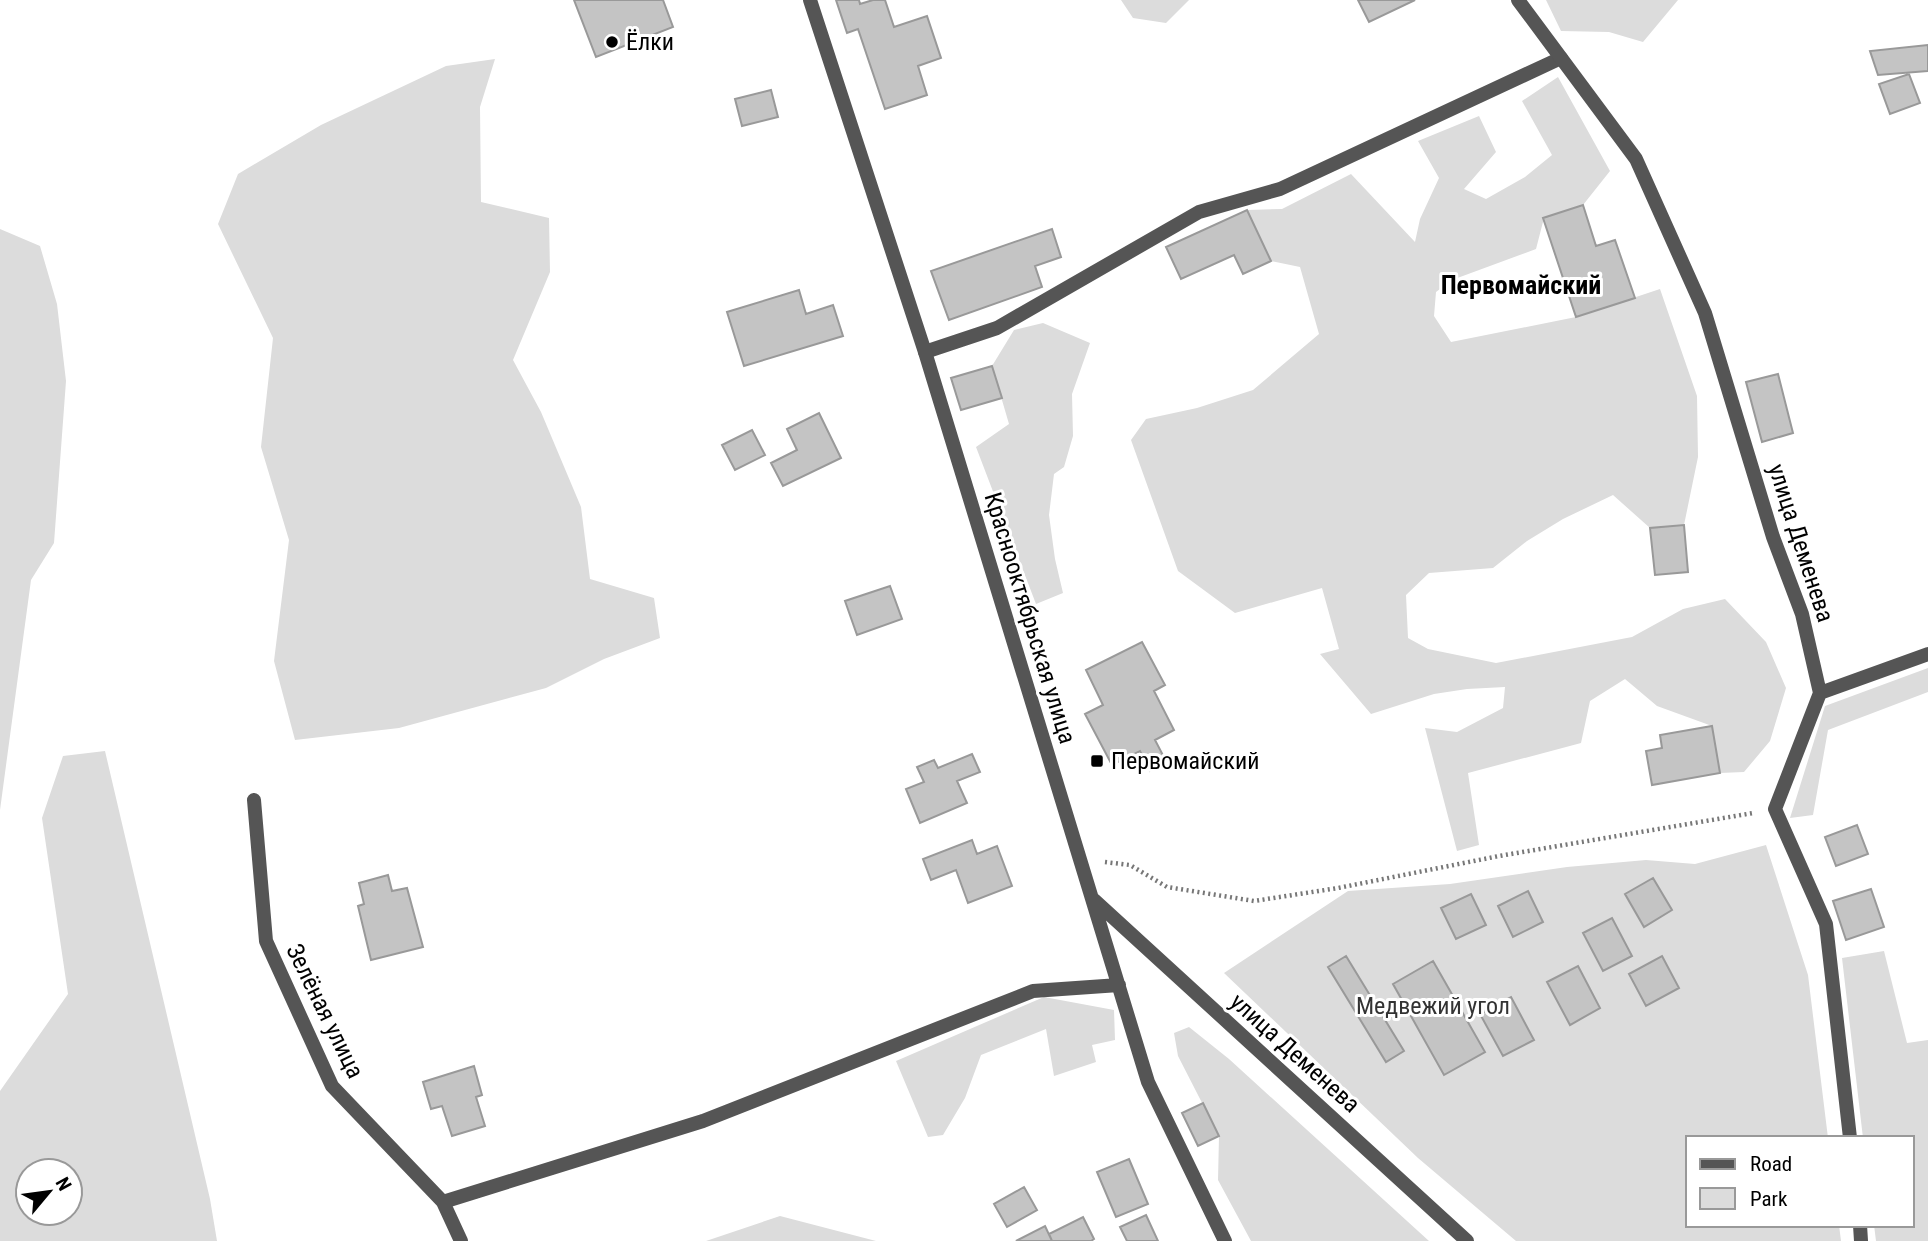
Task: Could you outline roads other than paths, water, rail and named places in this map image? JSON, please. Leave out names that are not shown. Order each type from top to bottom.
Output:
[{"type":"street","name":"Краснооктябрьская улица","points":[[810,0],[925,352],[1147,1082],[1225,1241]]},
{"type":"street","name":"улица Деменева","points":[[1518,0],[1636,159],[1705,313],[1773,537],[1802,614],[1821,693]]},
{"type":"street","points":[[925,352],[997,328],[1199,212],[1280,189],[1561,58]]},
{"type":"street","points":[[1850,1136],[1826,923],[1775,809],[1821,693],[1928,654]]},
{"type":"street","name":"Зелёная улица","points":[[254,800],[266,941],[331,1086],[443,1202],[461,1241]]},
{"type":"street","name":"улица Деменева","points":[[1093,899],[1467,1241]]},
{"type":"street","points":[[443,1202],[703,1121],[1032,991],[1118,985]]},
{"type":"place","name":"Ёлки","points":[[612,42]]},
{"type":"place","name":"Первомайский","points":[[1097,761]]},
{"type":"district","name":"Первомайский","points":[[1521,285]]},
{"type":"park label","name":"Медвежий угол","points":[[1433,1006]]}]
